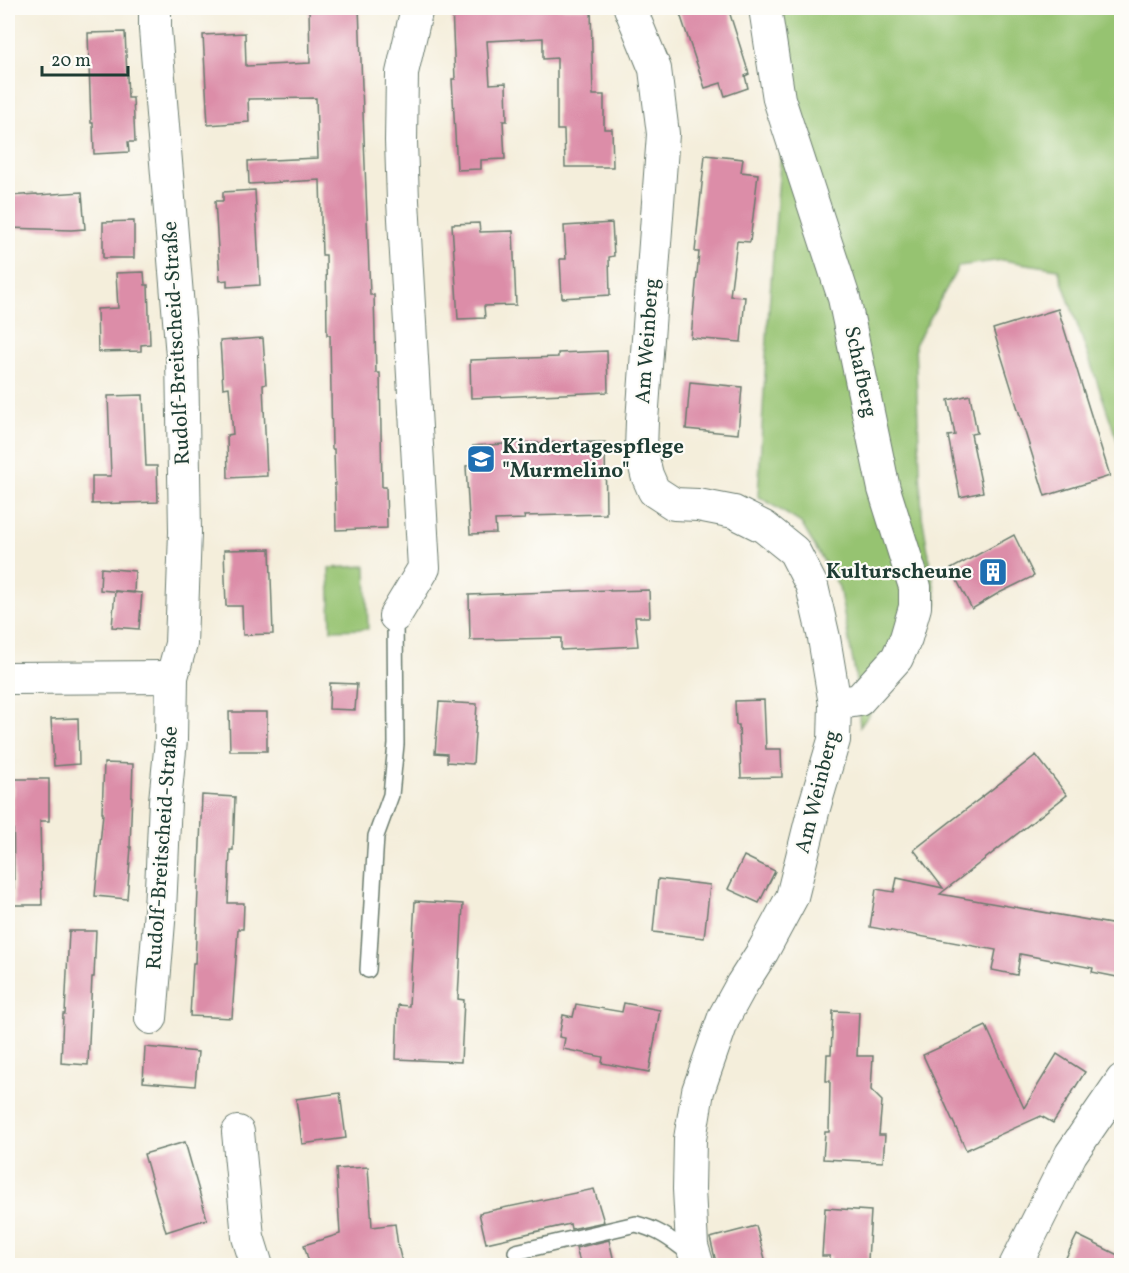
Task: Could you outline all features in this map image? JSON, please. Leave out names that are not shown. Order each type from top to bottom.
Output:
[{"type":"street","name":"Rudolf-Breitscheid-Straße","points":[[151,1018],[171,740],[172,677],[182,644],[185,532],[182,356],[154,8]]},
{"type":"street","points":[[395,616],[424,568],[401,141],[402,73],[417,8]]},
{"type":"street","name":"Am Weinberg","points":[[630,8],[655,69],[663,134],[642,421],[641,450],[647,475],[654,491],[674,504],[698,505],[734,512],[764,527],[794,551],[812,586],[824,638],[835,704],[834,740],[792,897],[724,1017],[698,1090],[690,1139],[689,1189],[695,1256]]},
{"type":"street","name":"Schafberg","points":[[765,8],[779,99],[844,298],[884,489],[915,587],[915,607],[906,638],[897,658],[859,700],[835,704]]},
{"type":"street","points":[[8,678],[172,677]]},
{"type":"street","points":[[1015,1266],[1071,1154],[1122,1080]]},
{"type":"street","points":[[238,1132],[248,1237],[257,1266]]},
{"type":"lane","points":[[368,970],[376,836],[391,795],[396,744],[395,616]]},
{"type":"lane","points":[[516,1252],[636,1224],[664,1234],[695,1256]]},
{"type":"green space","points":[[779,8],[1121,8],[1121,451],[1058,269],[1002,260],[959,266],[915,345],[922,516],[937,603],[895,677],[860,727],[855,673],[839,587],[801,523],[758,496],[781,149]]},
{"type":"green space","points":[[366,566],[368,629],[331,630],[329,568]]},
{"type":"building","points":[[309,8],[359,8],[370,295],[374,295],[376,373],[380,373],[382,487],[386,487],[387,528],[336,530],[330,335],[327,335],[326,255],[322,255],[320,180],[249,184],[248,161],[318,158],[316,98],[248,99],[249,122],[208,125],[203,35],[245,33],[246,66],[310,63]]},
{"type":"building","points":[[452,8],[591,8],[593,95],[604,95],[604,129],[612,129],[613,167],[565,167],[564,130],[557,130],[557,58],[543,59],[543,38],[487,41],[490,84],[506,83],[507,121],[503,121],[505,159],[481,160],[481,169],[457,170],[452,79],[455,79]]},
{"type":"building","points":[[678,8],[728,8],[749,74],[745,76],[748,88],[725,96],[721,83],[705,88]]},
{"type":"building","points":[[125,32],[128,98],[133,98],[135,142],[128,142],[129,152],[94,154],[88,33]]},
{"type":"building","points":[[705,155],[743,159],[741,172],[758,174],[750,242],[737,241],[730,296],[745,297],[741,342],[691,338],[699,252],[695,252]]},
{"type":"building","points":[[255,190],[260,285],[227,287],[227,280],[220,281],[215,201],[223,201],[223,192]]},
{"type":"building","points":[[82,192],[85,229],[8,228],[8,196]]},
{"type":"building","points":[[134,221],[134,258],[103,258],[103,222]]},
{"type":"building","points":[[479,223],[480,232],[513,231],[516,305],[484,306],[485,318],[458,319],[452,224]]},
{"type":"building","points":[[612,223],[614,256],[609,257],[610,295],[562,298],[560,259],[566,259],[564,226]]},
{"type":"building","points":[[144,272],[145,285],[148,285],[150,344],[141,345],[141,351],[98,352],[97,309],[118,308],[116,273]]},
{"type":"building","points":[[1058,309],[1110,476],[1045,496],[993,329]]},
{"type":"building","points":[[263,338],[267,476],[228,478],[227,435],[233,434],[229,387],[223,388],[220,341]]},
{"type":"building","points":[[607,351],[608,392],[471,398],[470,360],[558,357],[558,353]]},
{"type":"building","points":[[690,382],[742,387],[738,434],[686,429]]},
{"type":"building","points":[[143,395],[146,466],[157,466],[158,502],[92,504],[92,476],[111,476],[108,396]]},
{"type":"building","points":[[970,395],[977,433],[971,434],[983,492],[960,497],[948,436],[955,435],[948,400]]},
{"type":"building","points":[[605,442],[606,514],[524,516],[525,519],[495,520],[496,533],[470,534],[466,466],[474,465],[473,446]]},
{"type":"building","name":"Kulturscheune","points":[[1014,535],[1034,576],[972,609],[951,569]]},
{"type":"building","points":[[270,549],[273,634],[243,635],[242,606],[226,606],[224,550]]},
{"type":"building","points":[[101,568],[135,571],[134,593],[100,590]]},
{"type":"building","points":[[649,590],[650,617],[635,617],[638,646],[561,650],[561,638],[470,640],[469,595]]},
{"type":"building","points":[[115,591],[142,593],[139,629],[112,627]]},
{"type":"building","points":[[330,683],[357,684],[355,710],[329,709]]},
{"type":"building","points":[[764,700],[766,749],[781,749],[782,777],[741,778],[739,725],[736,725],[735,701]]},
{"type":"building","points":[[439,702],[477,704],[473,764],[447,762],[447,754],[435,753]]},
{"type":"building","points":[[229,712],[267,712],[267,751],[230,751]]},
{"type":"building","points":[[78,718],[79,764],[54,766],[51,719]]},
{"type":"building","points":[[1036,755],[1067,795],[940,894],[1122,926],[1122,978],[1092,972],[1093,968],[1020,954],[1017,975],[992,970],[996,950],[870,927],[876,889],[894,892],[897,878],[943,888],[914,850]]},
{"type":"building","points":[[104,763],[133,764],[127,899],[95,896],[103,813]]},
{"type":"building","points":[[13,779],[49,779],[49,821],[40,821],[42,905],[14,905]]},
{"type":"building","points":[[202,795],[235,797],[228,903],[244,903],[243,929],[238,929],[232,1018],[190,1016],[193,963],[195,963]]},
{"type":"building","points":[[744,856],[775,871],[759,903],[728,889]]},
{"type":"building","points":[[658,879],[710,885],[704,938],[653,932]]},
{"type":"building","points":[[415,901],[463,904],[458,999],[464,1000],[461,1062],[396,1059],[398,1005],[409,1006]]},
{"type":"building","points":[[69,931],[96,931],[88,1065],[61,1063]]},
{"type":"building","points":[[624,1003],[660,1010],[649,1072],[602,1063],[603,1057],[563,1049],[565,1038],[559,1037],[563,1015],[573,1017],[576,1004],[622,1012]]},
{"type":"building","points":[[833,1011],[859,1012],[857,1056],[873,1056],[871,1090],[882,1101],[879,1135],[885,1135],[883,1162],[823,1159],[825,1132],[829,1132],[830,1081],[826,1081],[827,1054],[831,1054]]},
{"type":"building","points":[[986,1026],[1024,1108],[1057,1054],[1085,1072],[1053,1123],[1041,1116],[966,1150],[923,1055]]},
{"type":"building","points":[[145,1047],[198,1052],[195,1086],[143,1082]]},
{"type":"building","points":[[340,1093],[346,1138],[302,1144],[296,1099]]},
{"type":"building","points":[[185,1142],[207,1219],[166,1232],[144,1154]]},
{"type":"building","points":[[368,1167],[372,1227],[395,1224],[403,1266],[310,1266],[304,1245],[340,1234],[336,1169]]},
{"type":"building","points":[[594,1189],[604,1222],[571,1229],[570,1224],[486,1243],[479,1213]]},
{"type":"building","points":[[825,1208],[871,1211],[868,1260],[860,1260],[860,1266],[830,1266],[830,1256],[822,1256]]},
{"type":"building","points":[[756,1226],[767,1266],[717,1266],[710,1238]]},
{"type":"building","points":[[1077,1235],[1122,1257],[1122,1266],[1062,1266]]},
{"type":"building","points":[[609,1240],[615,1266],[581,1266],[576,1248]]},
{"type":"place","name":"Kindertagespflege \"Murmelino\"","points":[[481,459]]},
{"type":"place","name":"Kulturscheune","points":[[993,572]]}]
